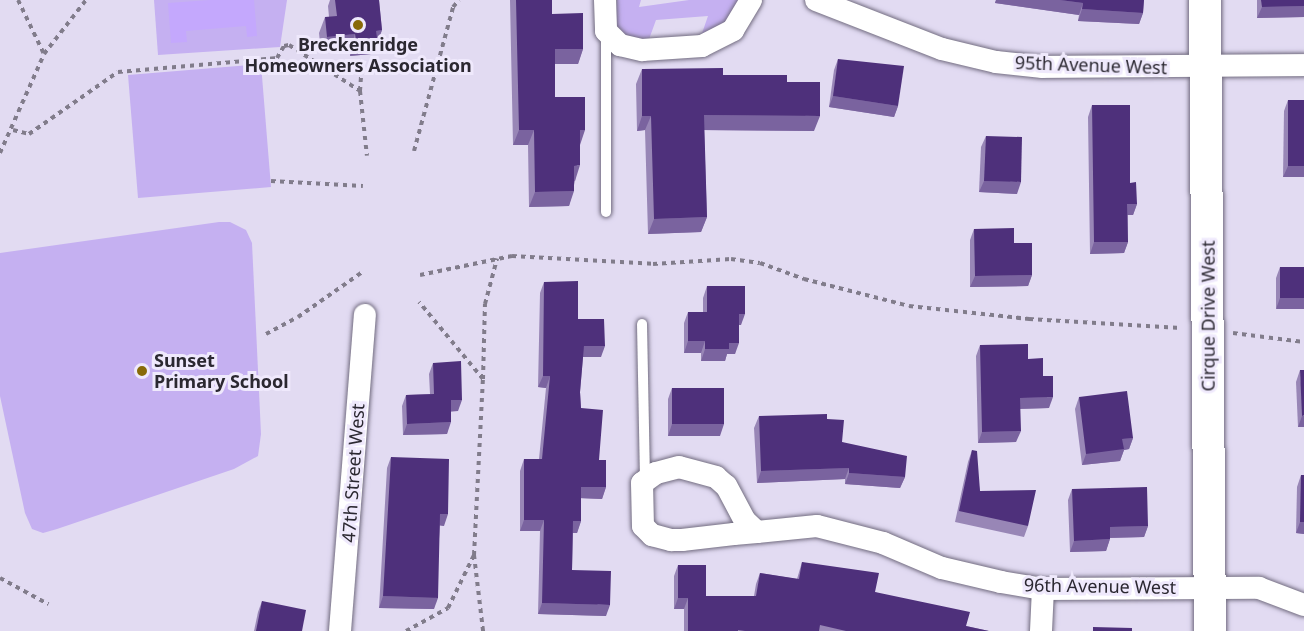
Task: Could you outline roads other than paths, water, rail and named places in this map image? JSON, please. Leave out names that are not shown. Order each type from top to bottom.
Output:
[{"type":"street","points":[[605,0],[606,31],[620,45],[642,50],[702,46],[733,30],[751,0]]},
{"type":"street","name":"95th Avenue West","points":[[816,0],[942,49],[996,62],[1043,67],[1206,68],[1304,65]]},
{"type":"street","name":"Cirque Drive West","points":[[1205,0],[1210,631]]},
{"type":"street","name":"47th Street West","points":[[340,631],[365,315]]},
{"type":"street","points":[[645,480],[656,472],[679,467],[716,477],[726,486],[745,521],[758,532]]},
{"type":"street","name":"96th Avenue West","points":[[645,480],[640,511],[643,526],[652,535],[682,540],[817,526],[884,543],[942,568],[1043,589],[1210,586],[1259,588],[1304,605]]},
{"type":"street","points":[[1041,631],[1043,589]]},
{"type":"lane","points":[[606,31],[606,212]]},
{"type":"lane","points":[[642,324],[645,480]]},
{"type":"place","name":"Breckenridge Homeowners Association","points":[[358,25]]},
{"type":"place","name":"Sunset Primary School","points":[[142,371]]}]
